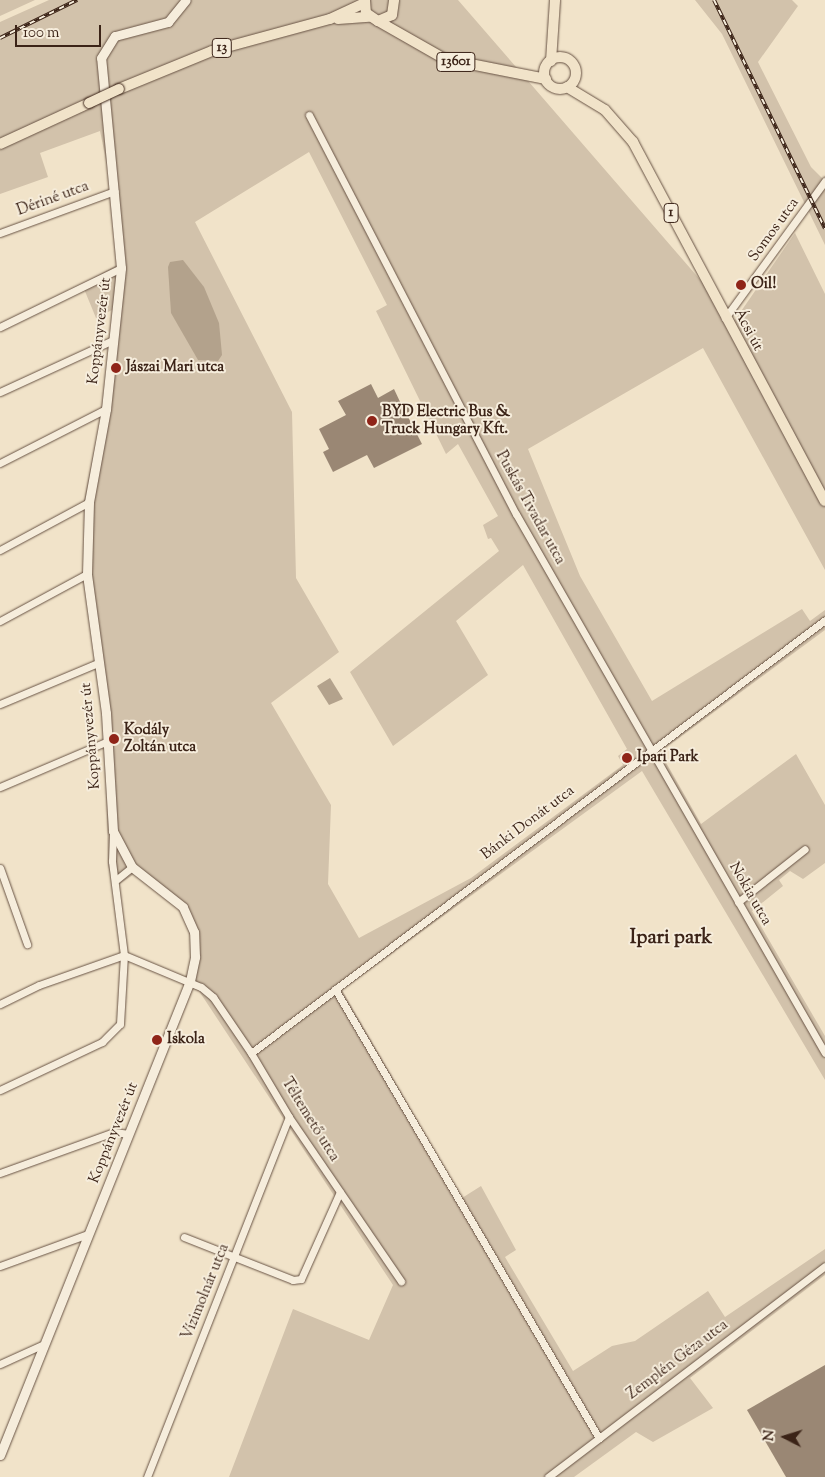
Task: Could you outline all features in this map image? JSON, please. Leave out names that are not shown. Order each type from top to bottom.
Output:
[{"type":"main road","name":"13","points":[[330,19],[374,19],[405,0]]},
{"type":"main road","name":"1","points":[[555,0],[555,25],[546,79],[556,88],[567,87]]},
{"type":"main road","name":"13","points":[[0,144],[119,89],[212,51],[330,19],[364,2],[374,19]]},
{"type":"main road","name":"13601","points":[[394,7],[406,36]]},
{"type":"main road","name":"13601","points":[[374,19],[453,62],[512,70],[546,79]]},
{"type":"main road","name":"1","points":[[555,25],[564,58],[574,65],[576,77]]},
{"type":"main road","points":[[549,63],[564,58]]},
{"type":"main road","name":"13601","points":[[512,70],[549,63]]},
{"type":"main road","points":[[567,87],[576,77]]},
{"type":"main road","name":"Ácsi út","points":[[576,77],[594,102],[623,129],[642,156],[725,318],[825,501]]},
{"type":"main road","name":"Ácsi út","points":[[567,87],[594,102]]},
{"type":"street","name":"Koppányvezér út","points":[[0,1455],[190,981],[196,945],[184,906],[132,867],[113,832],[108,741],[88,574],[89,502],[106,409],[111,341],[121,268],[102,79],[103,51],[121,33],[173,19],[186,0]]},
{"type":"street","name":"Puskás Tivadar utca","points":[[310,115],[516,514],[652,749]]},
{"type":"street","name":"Somos utca","points":[[725,318],[825,181]]},
{"type":"street","name":"Dériné utca","points":[[0,233],[114,191]]},
{"type":"street","points":[[0,327],[121,268]]},
{"type":"street","points":[[0,392],[111,341]]},
{"type":"street","points":[[0,463],[106,409]]},
{"type":"street","points":[[0,550],[89,502]]},
{"type":"street","points":[[0,621],[88,574]]},
{"type":"street","name":"Bánki Donát utca","points":[[251,1053],[825,620]]},
{"type":"street","points":[[0,704],[98,663]]},
{"type":"street","points":[[0,787],[108,741]]},
{"type":"street","name":"Nokia utca","points":[[652,749],[825,1051]]},
{"type":"street","points":[[0,1090],[112,1035],[122,1015],[124,955],[116,880],[111,855],[113,832]]},
{"type":"street","points":[[738,902],[805,849]]},
{"type":"street","points":[[116,880],[132,867]]},
{"type":"street","points":[[0,868],[27,944]]},
{"type":"street","points":[[0,1004],[39,985],[124,955]]},
{"type":"street","name":"Téltemető utca","points":[[124,955],[190,981],[213,997],[251,1053],[289,1117],[401,1281]]},
{"type":"street","points":[[335,989],[599,1438]]},
{"type":"street","name":"Vízimolnár utca","points":[[147,1477],[235,1258],[289,1117]]},
{"type":"street","points":[[0,1173],[114,1132],[129,1134]]},
{"type":"street","points":[[184,1236],[235,1258],[301,1280],[340,1192]]},
{"type":"street","points":[[0,1266],[88,1234]]},
{"type":"street","name":"Zemplén Géza utca","points":[[548,1477],[825,1266]]},
{"type":"street","points":[[0,1364],[44,1344]]},
{"type":"shaded area","points":[[0,0],[35,0],[0,16]]},
{"type":"shaded area","points":[[49,0],[458,0],[735,320],[795,233],[825,294],[825,570],[703,348],[528,449],[580,576],[652,701],[802,609],[810,621],[825,610],[825,630],[660,752],[701,824],[796,754],[825,805],[825,863],[803,879],[790,871],[779,880],[783,886],[752,911],[825,1036],[825,1080],[642,771],[342,990],[462,1198],[481,1186],[516,1250],[505,1257],[573,1371],[612,1346],[635,1341],[708,1291],[725,1317],[825,1249],[825,1275],[690,1378],[713,1408],[653,1442],[636,1432],[574,1477],[229,1477],[293,1309],[369,1340],[393,1285],[199,991],[183,984],[192,962],[193,944],[181,909],[134,874],[114,888],[108,866],[105,729],[84,584],[84,501],[101,416],[114,309],[96,318],[82,284],[117,265],[114,199],[100,131],[40,153],[48,177],[0,194],[0,22]],"holes":[[[309,152],[387,305],[376,311],[446,454],[458,444],[498,516],[483,525],[488,539],[491,538],[499,551],[350,672],[393,746],[488,675],[456,621],[523,565],[627,749],[618,756],[623,765],[471,878],[359,938],[328,884],[331,805],[271,703],[339,652],[296,578],[292,412],[195,222]]]},
{"type":"shaded area","points":[[695,0],[792,0],[798,6],[758,62],[811,167],[823,179],[825,176],[825,245],[722,34]]},
{"type":"shaded area","points":[[183,260],[204,287],[219,323],[222,355],[218,361],[198,360],[171,313],[168,267],[170,262]]},
{"type":"shaded area","points":[[330,678],[343,699],[329,705],[317,686]]},
{"type":"building","name":"BYD Electric Bus & Truck Hungary Kft.","points":[[371,384],[378,398],[394,389],[402,406],[407,403],[411,411],[406,413],[422,444],[374,468],[367,455],[333,472],[323,452],[329,449],[319,429],[346,415],[338,401]]},
{"type":"building","points":[[825,1365],[825,1477],[786,1477],[747,1410]]},
{"type":"railway","points":[[0,38],[77,0]]},
{"type":"railway","points":[[714,0],[825,229]]},
{"type":"place","name":"Oil!","points":[[741,285]]},
{"type":"place","name":"Jászai Mari utca","points":[[116,368]]},
{"type":"place","name":"BYD Electric Bus & Truck Hungary Kft.","points":[[372,421]]},
{"type":"place","name":"Kodály Zoltán utca","points":[[114,739]]},
{"type":"place","name":"Ipari Park","points":[[627,758]]},
{"type":"place","name":"Iskola","points":[[157,1040]]},
{"type":"district","name":"Ipari park","points":[[671,938]]}]
